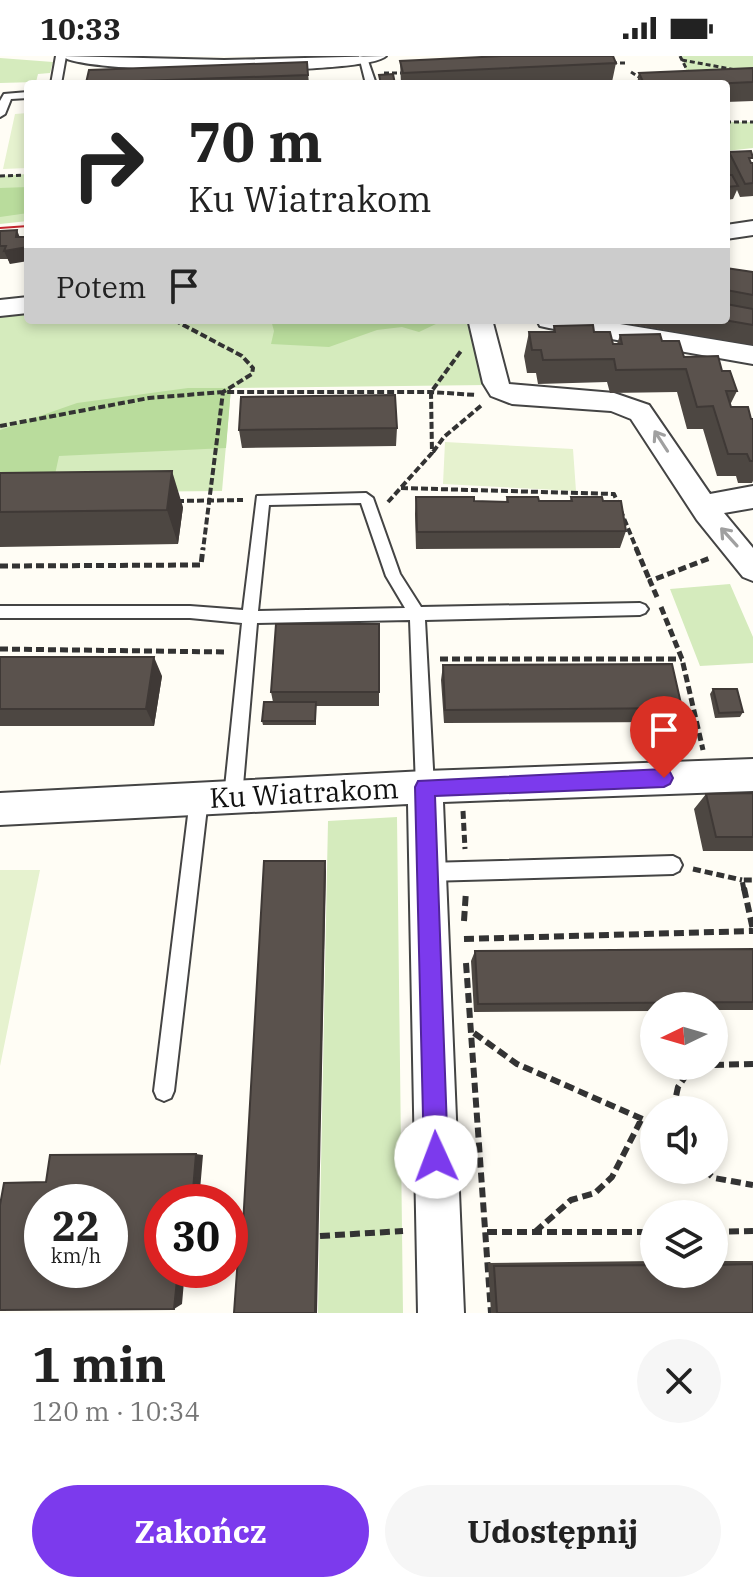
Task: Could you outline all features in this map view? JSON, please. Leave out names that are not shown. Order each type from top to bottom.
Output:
[{"type":"street","points":[[71,56],[217,67],[370,57]]},
{"type":"street","points":[[730,232],[752,230]]},
{"type":"street","points":[[0,308],[24,305]]},
{"type":"street","points":[[482,324],[496,393],[614,402],[640,412],[703,506],[753,569]]},
{"type":"street","points":[[581,324],[753,355]]},
{"type":"street","points":[[703,506],[753,497]]},
{"type":"street","name":"Ku Wiatrakom","points":[[0,809],[233,797],[443,792],[753,775]]},
{"type":"street","points":[[441,1313],[427,872],[443,792]]},
{"type":"lane","points":[[57,80],[61,56]]},
{"type":"lane","points":[[370,57],[371,80]]},
{"type":"lane","points":[[0,114],[7,96],[24,95]]},
{"type":"lane","points":[[233,797],[262,500],[366,498],[393,576],[417,613],[419,659],[443,792]]},
{"type":"lane","points":[[0,612],[190,612],[250,617],[640,609]]},
{"type":"lane","points":[[164,1091],[199,799]]},
{"type":"lane","points":[[427,872],[673,865]]},
{"type":"path","points":[[681,58],[743,71]]},
{"type":"path","points":[[681,58],[692,80]]},
{"type":"path","points":[[631,72],[644,80]]},
{"type":"path","points":[[730,122],[753,122]]},
{"type":"path","points":[[0,176],[24,175]]},
{"type":"path","points":[[0,566],[201,565],[223,392],[252,374],[253,368],[242,356],[182,324]]},
{"type":"path","points":[[432,453],[431,392],[481,324]]},
{"type":"path","points":[[0,426],[149,398],[223,392],[496,393]]},
{"type":"path","points":[[374,518],[444,437],[496,393]]},
{"type":"path","points":[[401,488],[614,494],[682,659],[703,751]]},
{"type":"path","points":[[175,501],[262,500]]},
{"type":"path","points":[[650,581],[715,556]]},
{"type":"path","points":[[0,649],[247,653]]},
{"type":"path","points":[[419,659],[682,659]]},
{"type":"path","points":[[443,792],[467,869],[464,939],[491,1313]]},
{"type":"path","points":[[673,865],[753,880]]},
{"type":"path","points":[[464,939],[753,931],[742,880]]},
{"type":"path","points":[[473,1033],[517,1064],[640,1120]]},
{"type":"path","points":[[728,1065],[753,1064]]},
{"type":"path","points":[[535,1233],[571,1200],[595,1193],[612,1177],[640,1122]]},
{"type":"path","points":[[728,1181],[753,1185]]},
{"type":"path","points":[[320,1236],[408,1231],[408,1245]]},
{"type":"path","points":[[728,1232],[753,1231]]},
{"type":"path","points":[[487,1232],[640,1232]]},
{"type":"green space","points":[[681,56],[753,56],[753,82],[690,80]]},
{"type":"green space","points":[[0,58],[53,62],[50,73],[38,74],[36,80],[0,83]]},
{"type":"green space","points":[[24,113],[24,168],[3,169],[15,114]]},
{"type":"green space","points":[[730,122],[753,122],[753,148],[730,151]]},
{"type":"green space","points":[[24,174],[24,221],[0,224],[0,176]]},
{"type":"green space","points":[[24,187],[24,214],[0,217],[0,188]]},
{"type":"green space","points":[[24,312],[24,324],[479,324],[488,385],[231,388],[222,491],[0,493],[0,315]]},
{"type":"green space","points":[[272,324],[436,324],[419,332],[402,327],[377,330],[329,347],[271,344]]},
{"type":"green space","points":[[188,388],[231,388],[226,448],[59,456],[51,493],[0,493],[0,430],[77,403]]},
{"type":"green space","points":[[445,442],[573,449],[576,491],[443,484]]},
{"type":"green space","points":[[730,584],[753,637],[753,663],[700,666],[670,589]]},
{"type":"green space","points":[[397,817],[403,1313],[318,1313],[328,821]]},
{"type":"green space","points":[[0,870],[40,870],[0,1066]]},
{"type":"building","points":[[502,56],[613,56],[616,63],[403,73],[400,61]]},
{"type":"building","points":[[307,62],[308,75],[87,80],[89,70]]},
{"type":"building","points":[[753,68],[753,82],[642,80],[639,73]]},
{"type":"building","points":[[393,74],[394,80],[380,80],[379,75]]},
{"type":"building","points":[[751,151],[753,158],[749,158],[753,163],[753,183],[745,184],[730,152]]},
{"type":"building","points":[[730,175],[732,175],[738,186],[730,187]]},
{"type":"building","points":[[17,230],[16,237],[24,237],[24,248],[4,251],[6,246],[0,246],[0,231]]},
{"type":"building","points":[[730,269],[753,272],[753,295],[730,291]]},
{"type":"building","points":[[730,305],[753,309],[753,325],[730,321]]},
{"type":"building","points":[[593,325],[594,332],[610,332],[613,344],[622,344],[620,335],[660,334],[662,341],[679,341],[684,357],[718,356],[722,371],[730,371],[737,391],[726,391],[731,407],[748,407],[753,419],[753,461],[747,454],[728,454],[713,406],[697,407],[686,369],[616,370],[614,359],[543,360],[541,350],[532,350],[529,332],[555,332],[554,326]]},
{"type":"building","points":[[395,395],[397,428],[239,430],[241,397]]},
{"type":"building","points":[[172,471],[167,510],[0,512],[0,473]]},
{"type":"building","points":[[416,497],[474,497],[474,501],[508,502],[507,497],[572,501],[571,497],[602,497],[603,501],[621,501],[626,531],[417,532]]},
{"type":"building","points":[[276,624],[379,624],[379,692],[271,692]]},
{"type":"building","points":[[0,657],[154,657],[146,709],[0,709]]},
{"type":"building","points":[[672,664],[682,708],[445,710],[443,665]]},
{"type":"building","points":[[713,689],[737,689],[743,712],[719,713]]},
{"type":"building","points":[[264,702],[316,702],[315,721],[262,721]]},
{"type":"building","points":[[753,793],[753,837],[716,837],[706,794]]},
{"type":"building","points":[[264,861],[325,861],[315,1313],[234,1313],[236,1288],[248,1288],[248,1184],[245,1184]]},
{"type":"building","points":[[753,949],[753,1002],[728,1002],[728,992],[640,992],[640,1003],[478,1004],[475,951]]},
{"type":"building","points":[[196,1154],[194,1184],[144,1184],[144,1288],[176,1288],[174,1309],[0,1310],[0,1205],[4,1183],[46,1182],[50,1155]]},
{"type":"building","points":[[753,1264],[753,1313],[497,1313],[494,1266],[640,1265],[640,1288],[728,1288],[728,1265]]},
{"type":"tram line","points":[[0,228],[24,226]]},
{"type":"route","points":[[436,1157],[425,787],[664,778]]}]
